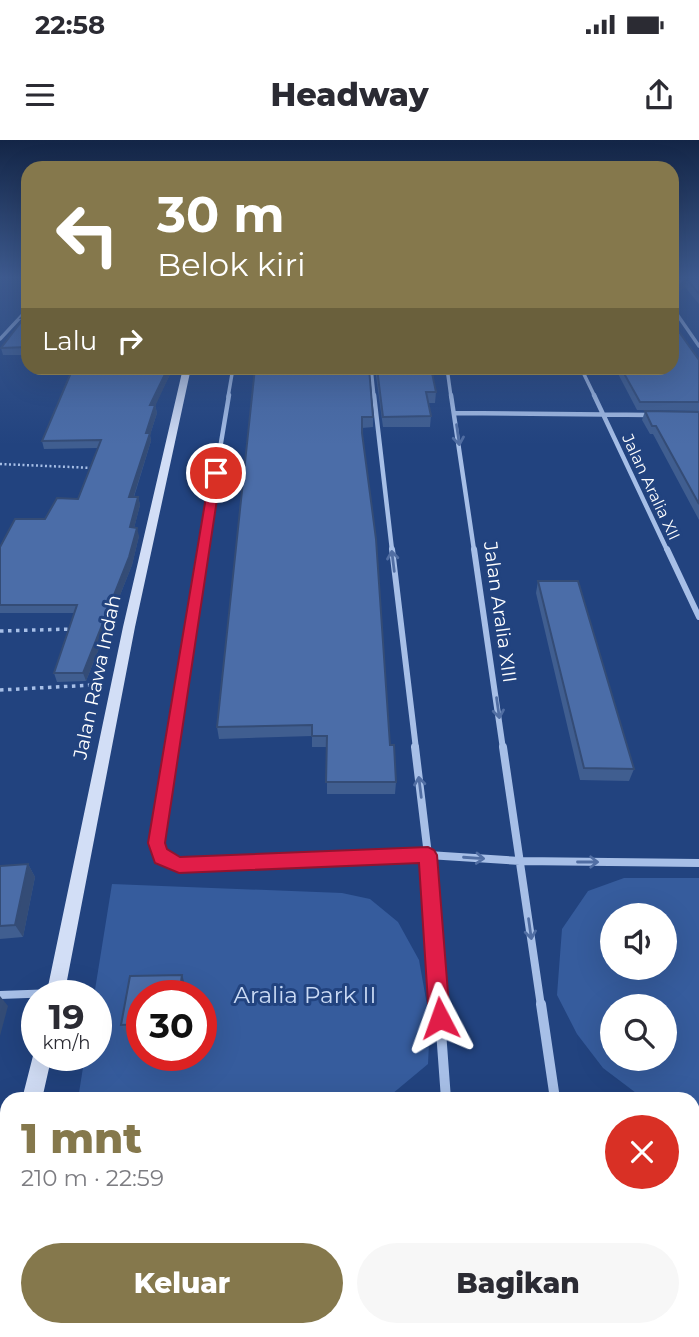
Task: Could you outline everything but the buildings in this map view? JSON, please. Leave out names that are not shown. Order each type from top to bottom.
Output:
[{"type":"street","name":"Jalan Rawa Indah","points":[[58,980],[118,683],[185,375]]},
{"type":"street","points":[[232,375],[156,843],[162,858],[179,865],[428,855],[520,862],[699,863]]},
{"type":"street","points":[[372,375],[428,855],[445,1092]]},
{"type":"street","name":"Jalan Aralia XIII","points":[[448,375],[554,1092]]},
{"type":"street","name":"Jalan Aralia XII","points":[[584,375],[699,617]]},
{"type":"street","points":[[455,414],[658,415]]},
{"type":"street","points":[[0,995],[21,995]]},
{"type":"street","points":[[33,1092],[38,1071]]},
{"type":"path","points":[[0,464],[102,468]]},
{"type":"path","points":[[0,631],[77,629]]},
{"type":"path","points":[[0,690],[118,683]]},
{"type":"green space","points":[[624,878],[699,878],[699,1092],[635,1092],[607,1071],[677,1071],[677,994],[600,994],[600,1064],[577,1034],[557,995],[562,929],[588,891]]},
{"type":"green space","name":"Aralia Park II","points":[[112,884],[342,893],[370,899],[398,922],[419,960],[430,1022],[428,1064],[394,1092],[79,1092],[82,1071],[112,1071],[112,980],[97,980]]},
{"type":"route","points":[[216,473],[156,843],[158,849],[162,858],[179,865],[428,855],[440,1018]]}]
